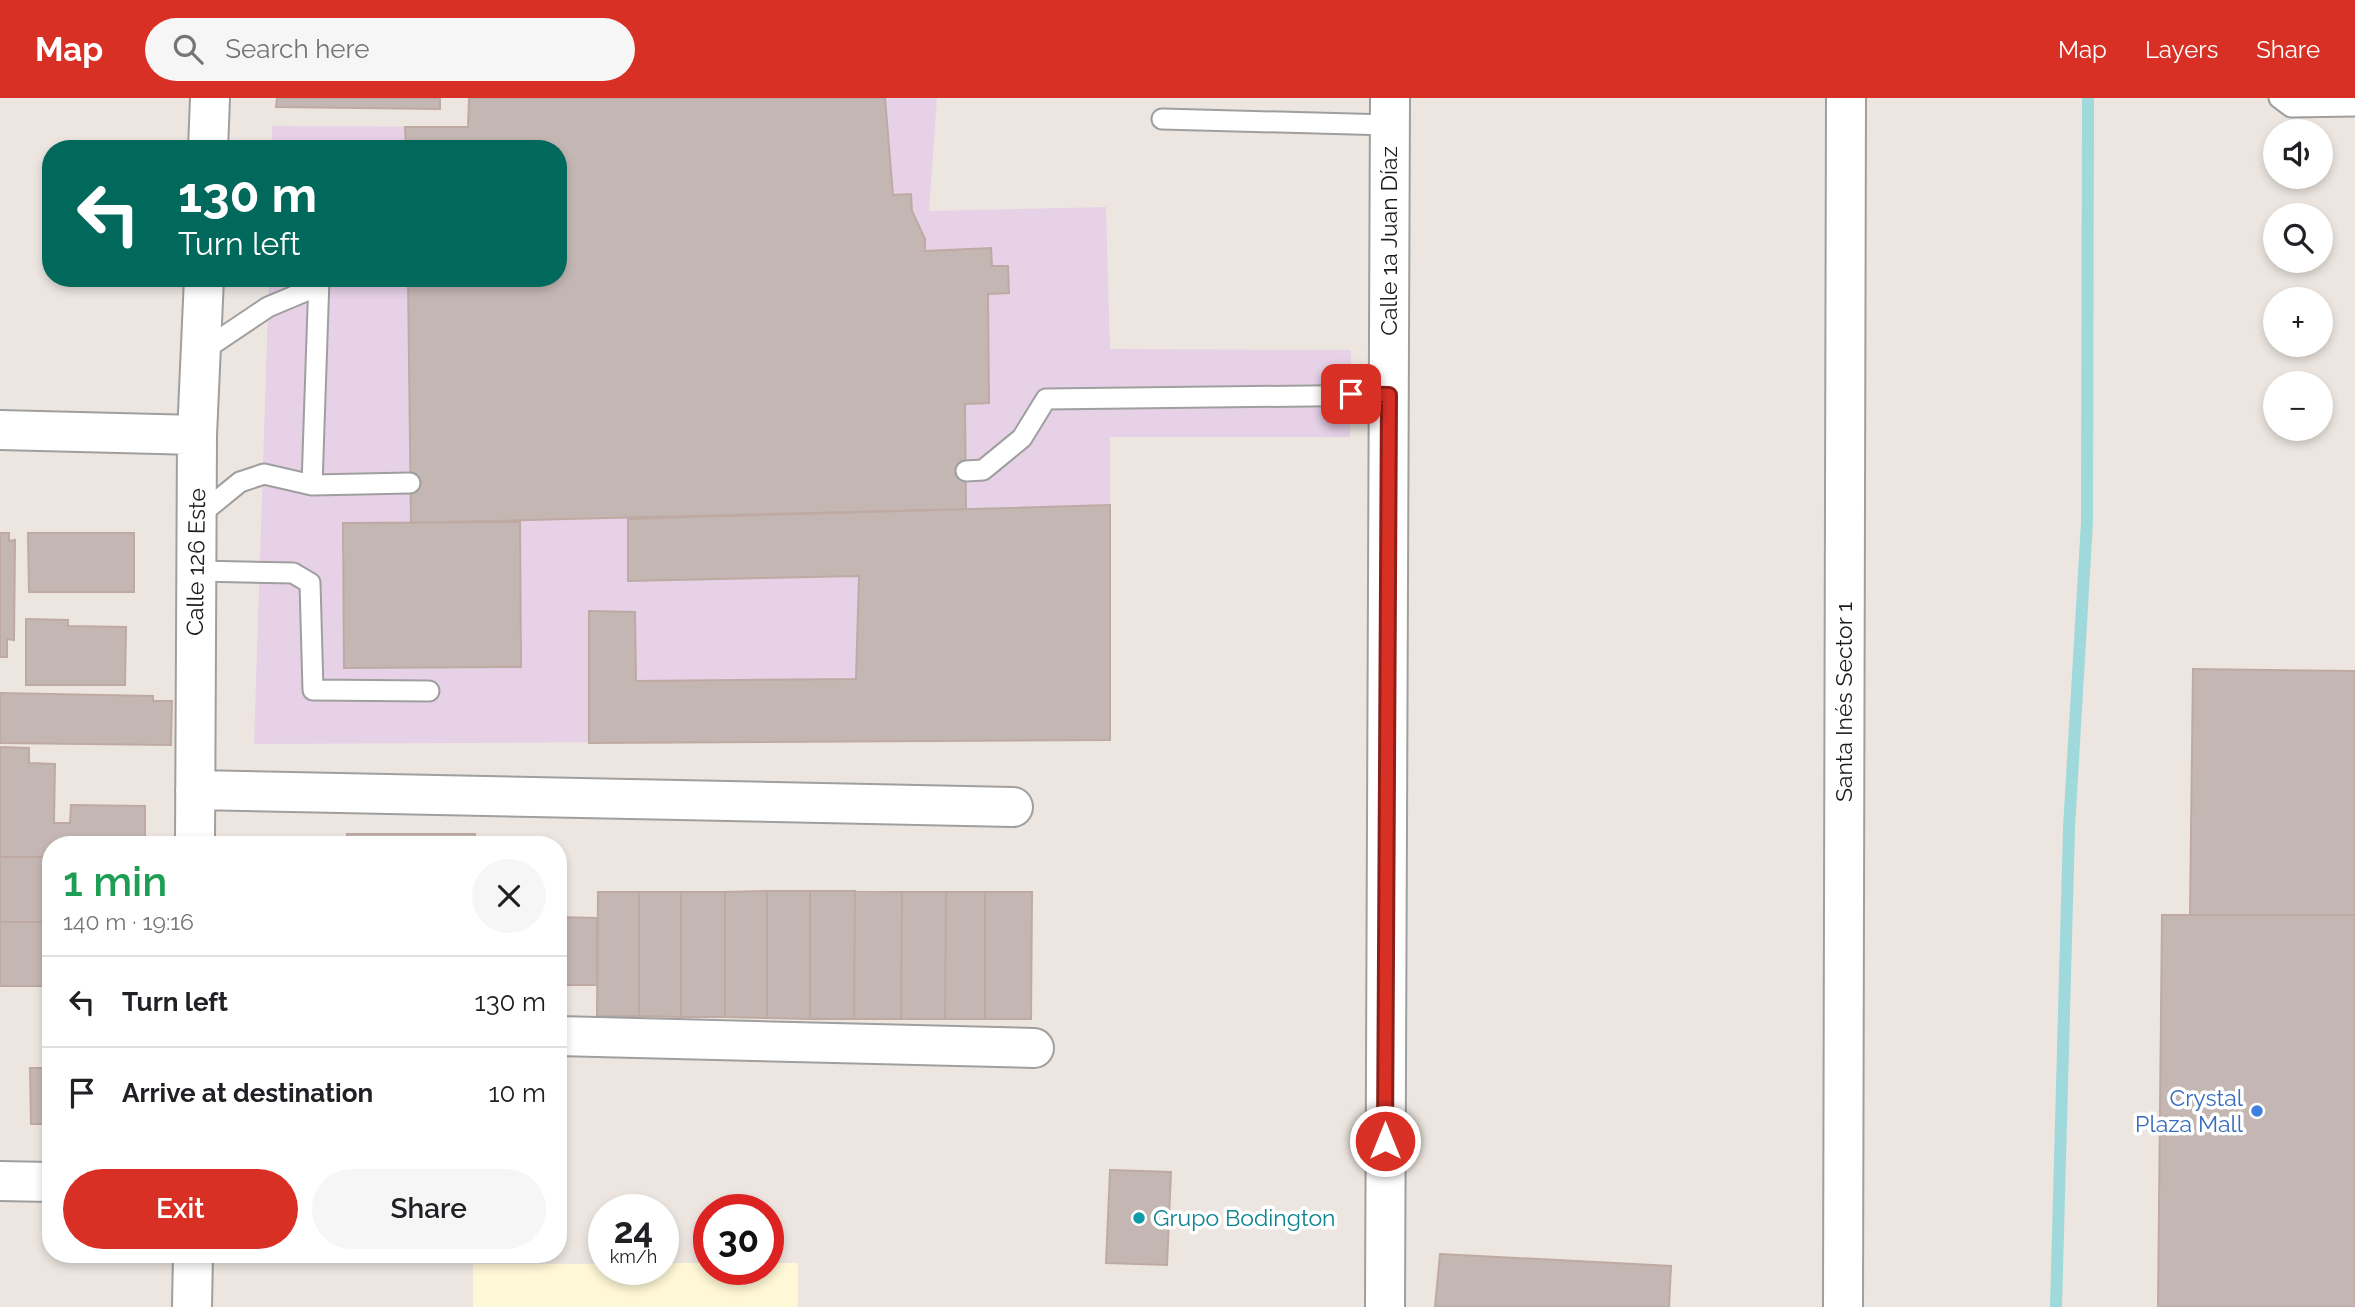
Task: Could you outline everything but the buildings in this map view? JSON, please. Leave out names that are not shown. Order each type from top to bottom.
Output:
[{"type":"street","points":[[208,140],[209,98]]},
{"type":"street","name":"Santa Inés Sector 1","points":[[1843,1307],[1846,98]]},
{"type":"street","name":"Calle 1a Juan Díaz","points":[[1385,1307],[1390,111]]},
{"type":"street","name":"Calle 126 Este","points":[[195,836],[197,435],[204,287]]},
{"type":"street","points":[[0,430],[197,435]]},
{"type":"street","points":[[195,790],[1013,807]]},
{"type":"street","points":[[567,1036],[1034,1048]]},
{"type":"street","points":[[0,1181],[42,1182]]},
{"type":"street","points":[[192,1263],[192,1307]]},
{"type":"lane","points":[[2279,98],[2291,107],[2353,104]]},
{"type":"lane","points":[[1161,119],[1390,111]]},
{"type":"lane","points":[[201,352],[268,307],[308,287]]},
{"type":"lane","points":[[312,485],[318,287]]},
{"type":"lane","points":[[966,471],[983,470],[1022,438],[1046,399],[1389,395]]},
{"type":"lane","points":[[197,517],[240,482],[264,474],[312,485],[410,482]]},
{"type":"lane","points":[[196,571],[293,573],[310,583],[313,690],[429,691]]},
{"type":"shaded area","points":[[469,98],[937,98],[929,211],[1106,207],[1110,349],[1351,350],[1350,437],[1110,437],[1110,740],[254,744],[269,287],[567,287],[567,140],[272,140],[272,126],[468,127]]},
{"type":"shaded area","points":[[679,1263],[693,1263],[693,1285],[784,1285],[784,1263],[798,1263],[798,1307],[473,1307],[473,1264],[588,1264],[588,1285],[679,1285]]},
{"type":"waterway","points":[[2056,1307],[2069,828],[2087,522],[2088,98]]},
{"type":"place","name":"Crystal Plaza Mall","points":[[2257,1111]]},
{"type":"place","name":"Grupo Bodington","points":[[1139,1218]]},
{"type":"route","points":[[1351,394],[1389,395],[1385,1141]]}]
